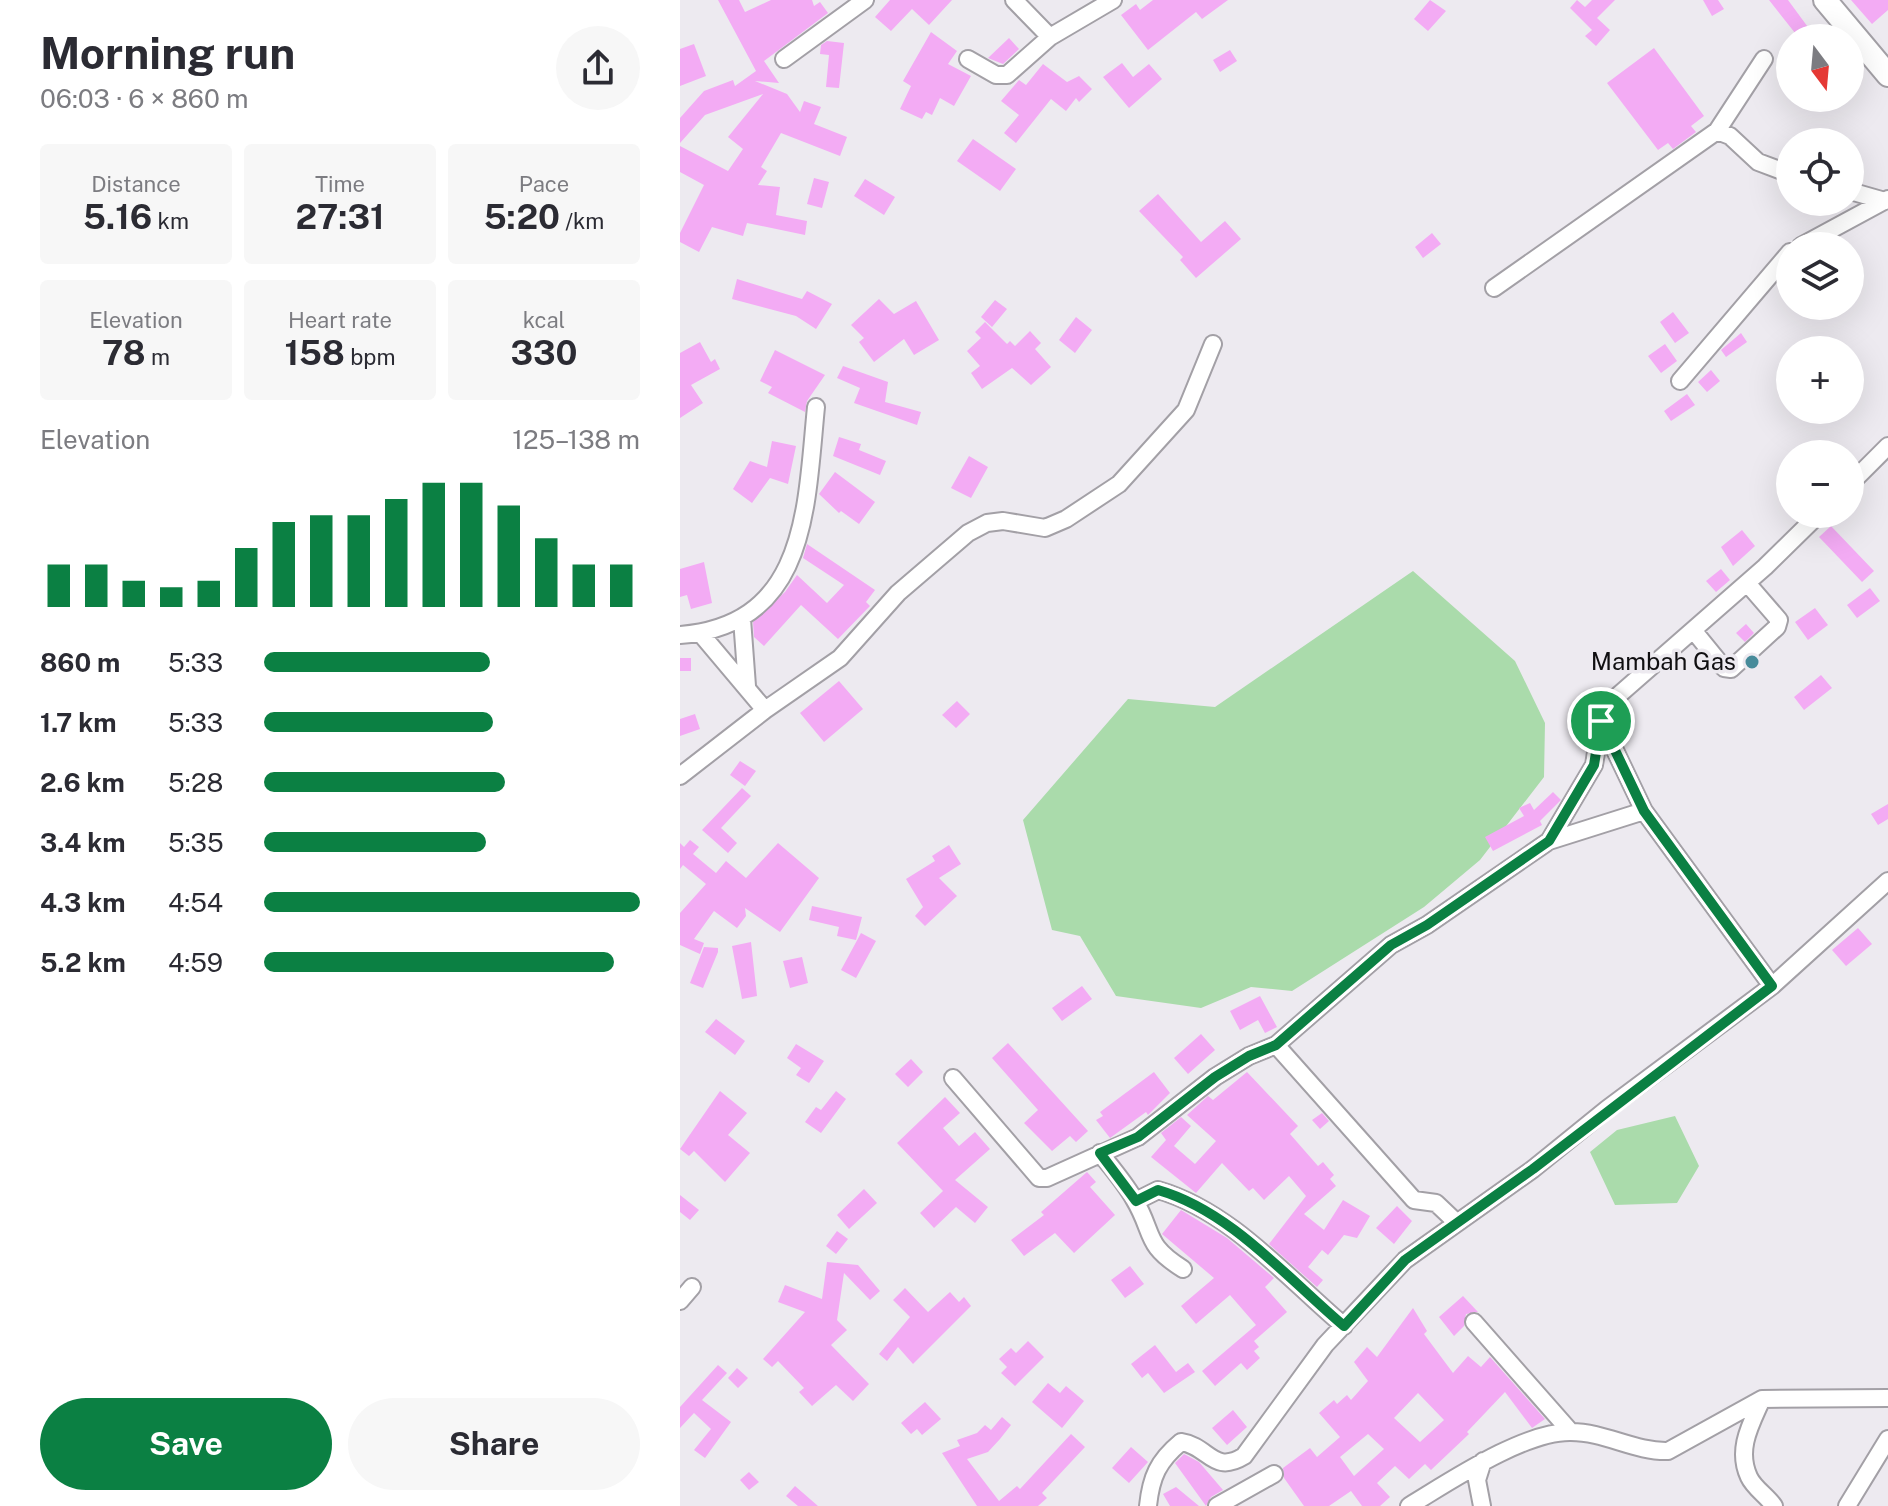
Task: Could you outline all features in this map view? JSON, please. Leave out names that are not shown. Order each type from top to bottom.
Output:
[{"type":"main road","points":[[1825,0],[1885,65]]},
{"type":"street","points":[[784,59],[865,0]]},
{"type":"street","points":[[1014,0],[1050,37]]},
{"type":"street","points":[[968,59],[996,75],[1007,75],[1050,37],[1113,0]]},
{"type":"street","points":[[1494,288],[1717,131],[1764,59]]},
{"type":"street","points":[[1717,131],[1730,136],[1758,162],[1776,169]]},
{"type":"street","points":[[1864,194],[1887,200]]},
{"type":"street","points":[[1827,232],[1887,200]]},
{"type":"street","points":[[1680,381],[1776,268]]},
{"type":"street","points":[[680,776],[765,710],[840,658],[898,593],[968,533],[987,523],[1003,521],[1045,528],[1066,519],[1119,484],[1186,410],[1213,344]]},
{"type":"street","points":[[680,635],[701,634],[742,619],[758,609],[776,590],[801,533],[816,407]]},
{"type":"street","points":[[1864,470],[1888,446]]},
{"type":"street","points":[[1549,841],[1594,765],[1601,721],[1613,700],[1747,583],[1804,528]]},
{"type":"street","points":[[1693,630],[1724,668],[1731,669],[1777,627],[1779,620],[1747,583]]},
{"type":"street","points":[[742,619],[747,686]]},
{"type":"street","points":[[701,634],[765,710]]},
{"type":"street","points":[[1601,721],[1644,811],[1772,986]]},
{"type":"street","points":[[953,1078],[1039,1178],[1047,1178],[1138,1137],[1215,1077],[1249,1056],[1276,1045],[1391,945],[1427,925],[1549,841],[1644,811]]},
{"type":"street","points":[[1148,1506],[1152,1475],[1167,1453],[1181,1442],[1192,1444],[1217,1462],[1232,1463],[1244,1456],[1258,1442],[1325,1345],[1405,1260],[1533,1169],[1772,986],[1888,881]]},
{"type":"street","points":[[1276,1045],[1414,1200],[1436,1203],[1456,1222]]},
{"type":"street","points":[[1100,1153],[1136,1201],[1149,1240],[1163,1256],[1183,1269]]},
{"type":"street","points":[[1136,1201],[1158,1190],[1187,1199],[1248,1242],[1344,1326]]},
{"type":"street","points":[[680,1301],[692,1287]]},
{"type":"street","points":[[1474,1322],[1570,1431]]},
{"type":"street","points":[[1409,1506],[1483,1461],[1527,1442],[1570,1431],[1625,1442],[1651,1452],[1668,1451],[1762,1399],[1888,1398]]},
{"type":"street","points":[[1762,1399],[1744,1439],[1745,1456],[1750,1479],[1774,1506]]},
{"type":"street","points":[[1847,1506],[1888,1439]]},
{"type":"street","points":[[1482,1506],[1477,1480],[1483,1461]]},
{"type":"street","points":[[1217,1506],[1274,1474]]},
{"type":"street","points":[[1458,1475],[1477,1480]]},
{"type":"green space","points":[[1413,571],[1515,661],[1545,723],[1544,777],[1480,860],[1424,907],[1292,991],[1251,987],[1201,1008],[1116,996],[1080,936],[1052,930],[1023,820],[1128,699],[1215,707]]},
{"type":"green space","points":[[1675,1116],[1699,1166],[1677,1203],[1615,1205],[1590,1152],[1617,1130]]},
{"type":"building","points":[[718,0],[739,0],[745,12],[771,0],[812,0],[814,6],[820,2],[828,13],[764,61],[779,83],[755,81],[787,94],[800,112],[804,101],[821,107],[814,124],[847,137],[840,156],[781,133],[761,167],[767,171],[758,185],[780,187],[776,215],[807,221],[805,235],[747,223],[743,236],[712,227],[699,252],[680,242],[680,233],[704,185],[680,172],[680,146],[728,171],[743,149],[728,137],[763,94],[705,115],[680,143],[680,118],[704,91],[733,80],[735,86],[756,71]]},
{"type":"building","points":[[890,0],[952,0],[929,25],[912,9],[891,31],[875,17]]},
{"type":"building","points":[[1153,0],[1228,0],[1202,19],[1196,12],[1148,50],[1121,15],[1136,4],[1140,10]]},
{"type":"building","points":[[1430,0],[1446,11],[1428,31],[1414,19]]},
{"type":"building","points":[[1577,0],[1585,7],[1592,0],[1615,0],[1597,18],[1610,30],[1596,46],[1585,36],[1592,30],[1570,8]]},
{"type":"building","points":[[1703,0],[1718,0],[1724,9],[1712,16]]},
{"type":"building","points":[[1769,0],[1788,0],[1806,24],[1788,24]]},
{"type":"building","points":[[1851,0],[1888,0],[1888,10],[1872,24]]},
{"type":"building","points":[[931,32],[957,51],[948,64],[971,76],[954,106],[940,98],[932,115],[926,112],[922,119],[900,109],[911,86],[903,81]]},
{"type":"building","points":[[1009,38],[1019,49],[1003,64],[988,58]]},
{"type":"building","points":[[827,41],[844,43],[839,88],[826,87],[829,55],[820,54],[821,45]]},
{"type":"building","points":[[694,44],[706,76],[680,86],[680,49]]},
{"type":"building","points":[[1654,48],[1704,116],[1691,126],[1696,132],[1673,149],[1668,143],[1658,150],[1607,83]]},
{"type":"building","points":[[1230,50],[1237,61],[1220,72],[1213,60]]},
{"type":"building","points":[[1122,63],[1133,77],[1149,64],[1162,79],[1129,108],[1103,77]]},
{"type":"building","points":[[1043,64],[1067,82],[1079,76],[1092,89],[1079,102],[1076,98],[1066,111],[1051,99],[1016,143],[1004,133],[1019,115],[1001,101],[1019,80],[1026,85]]},
{"type":"building","points":[[973,139],[1016,169],[1000,191],[957,161]]},
{"type":"building","points":[[814,178],[829,182],[822,208],[807,204]]},
{"type":"building","points":[[865,179],[895,197],[884,215],[854,196]]},
{"type":"building","points":[[1158,194],[1201,242],[1225,221],[1241,239],[1196,278],[1180,260],[1183,257],[1139,211]]},
{"type":"building","points":[[1432,233],[1441,244],[1423,258],[1415,247]]},
{"type":"building","points":[[737,279],[802,299],[807,291],[832,304],[816,329],[796,316],[732,299]]},
{"type":"building","points":[[879,299],[894,314],[916,301],[939,340],[914,355],[904,339],[874,362],[859,342],[864,338],[851,325]]},
{"type":"building","points":[[995,300],[1007,309],[992,327],[981,317]]},
{"type":"building","points":[[1673,312],[1689,333],[1675,343],[1660,322]]},
{"type":"building","points":[[1076,317],[1092,330],[1075,353],[1059,340]]},
{"type":"building","points":[[985,322],[1007,344],[1010,341],[1015,346],[1030,331],[1041,343],[1035,349],[1051,367],[1031,385],[1012,368],[982,389],[971,373],[980,366],[967,351],[981,338],[975,332]]},
{"type":"building","points":[[1741,333],[1747,342],[1726,357],[1721,350]]},
{"type":"building","points":[[700,342],[711,362],[715,359],[720,369],[691,385],[703,403],[680,418],[680,353]]},
{"type":"building","points":[[1665,344],[1677,361],[1661,373],[1648,356]]},
{"type":"building","points":[[775,350],[825,375],[807,401],[805,412],[768,393],[772,387],[760,381]]},
{"type":"building","points":[[843,366],[888,382],[885,402],[921,412],[917,425],[854,403],[860,388],[837,378]]},
{"type":"building","points":[[1711,370],[1720,381],[1707,392],[1698,382]]},
{"type":"building","points":[[1687,394],[1695,405],[1671,421],[1664,411]]},
{"type":"building","points":[[839,437],[861,444],[859,450],[886,461],[880,475],[833,456]]},
{"type":"building","points":[[772,441],[796,446],[788,484],[770,478],[752,503],[733,489],[750,461],[767,467]]},
{"type":"building","points":[[969,456],[988,467],[971,498],[951,488]]},
{"type":"building","points":[[835,472],[875,502],[859,524],[841,511],[839,513],[819,494]]},
{"type":"building","points":[[1833,528],[1874,571],[1862,582],[1819,537]]},
{"type":"building","points":[[1742,530],[1755,546],[1733,566],[1721,547]]},
{"type":"building","points":[[807,544],[875,590],[866,602],[870,606],[838,639],[801,605],[764,646],[754,637],[753,622],[785,592],[797,575],[827,603],[844,585],[803,558]]},
{"type":"building","points":[[704,562],[712,603],[691,609],[687,595],[680,597],[680,569]]},
{"type":"building","points":[[1721,569],[1730,580],[1716,592],[1706,581]]},
{"type":"building","points":[[1870,588],[1880,601],[1857,618],[1847,605]]},
{"type":"building","points":[[1815,608],[1828,625],[1808,640],[1795,622]]},
{"type":"building","points":[[1746,624],[1754,633],[1745,642],[1736,633]]},
{"type":"building","points":[[680,658],[691,658],[691,671],[680,671]]},
{"type":"building","points":[[1821,675],[1832,688],[1804,710],[1794,697]]},
{"type":"building","points":[[839,681],[863,709],[824,742],[800,713]]},
{"type":"building","points":[[957,701],[970,714],[956,728],[942,715]]},
{"type":"building","points":[[695,714],[700,729],[680,736],[680,719]]},
{"type":"building","points":[[740,761],[756,771],[745,786],[730,775]]},
{"type":"building","points":[[742,788],[751,796],[721,828],[737,843],[728,853],[702,830]]},
{"type":"building","points":[[1553,792],[1561,800],[1540,821],[1542,825],[1493,851],[1485,837],[1524,816],[1519,808],[1530,803],[1534,810]]},
{"type":"building","points":[[1888,804],[1888,819],[1878,825],[1871,814]]},
{"type":"building","points":[[690,840],[699,847],[693,854],[716,873],[726,861],[746,878],[778,843],[819,878],[780,932],[745,908],[746,916],[737,928],[714,911],[694,939],[704,943],[700,954],[680,945],[680,913],[706,884],[683,865],[680,869],[680,843],[684,847]]},
{"type":"building","points":[[949,845],[961,864],[939,878],[957,896],[925,926],[915,916],[923,907],[906,879],[935,861],[932,856]]},
{"type":"building","points":[[812,906],[862,917],[856,940],[837,936],[839,927],[809,920]]},
{"type":"building","points":[[1858,928],[1872,944],[1846,966],[1832,950]]},
{"type":"building","points":[[861,933],[876,941],[856,978],[841,970]]},
{"type":"building","points":[[751,942],[757,996],[742,999],[732,946]]},
{"type":"building","points":[[704,947],[718,948],[718,952],[703,988],[690,983]]},
{"type":"building","points":[[802,957],[808,983],[790,988],[783,961]]},
{"type":"building","points":[[1082,986],[1092,999],[1062,1021],[1052,1008]]},
{"type":"building","points":[[1260,996],[1277,1027],[1265,1033],[1258,1020],[1240,1030],[1230,1011]]},
{"type":"building","points":[[716,1019],[745,1041],[735,1055],[705,1032]]},
{"type":"building","points":[[1201,1034],[1215,1050],[1188,1074],[1174,1058]]},
{"type":"building","points":[[1008,1043],[1088,1131],[1076,1142],[1070,1136],[1052,1151],[1024,1123],[1038,1110],[992,1058]]},
{"type":"building","points":[[796,1044],[824,1061],[809,1083],[796,1075],[801,1068],[787,1058]]},
{"type":"building","points":[[911,1059],[923,1072],[908,1087],[895,1074]]},
{"type":"building","points":[[1154,1072],[1170,1093],[1148,1115],[1146,1112],[1110,1138],[1096,1120],[1103,1116],[1100,1112]]},
{"type":"building","points":[[1247,1072],[1298,1126],[1290,1134],[1318,1166],[1323,1162],[1334,1175],[1330,1179],[1336,1186],[1304,1214],[1324,1230],[1343,1200],[1370,1216],[1357,1238],[1344,1235],[1328,1255],[1322,1250],[1308,1267],[1323,1280],[1317,1287],[1269,1244],[1306,1196],[1289,1176],[1264,1200],[1253,1188],[1249,1191],[1222,1163],[1196,1193],[1151,1157],[1166,1140],[1161,1133],[1181,1117],[1191,1126],[1174,1146],[1195,1164],[1216,1141],[1187,1115],[1208,1096],[1213,1100]]},
{"type":"building","points":[[720,1091],[747,1113],[728,1135],[750,1153],[725,1182],[694,1151],[689,1156],[680,1149]]},
{"type":"building","points":[[836,1091],[846,1099],[821,1133],[805,1122],[816,1107],[821,1110]]},
{"type":"building","points":[[945,1097],[960,1113],[943,1128],[959,1146],[975,1132],[990,1149],[955,1180],[988,1207],[975,1223],[956,1207],[934,1228],[920,1213],[943,1191],[897,1143]]},
{"type":"building","points":[[1322,1113],[1329,1121],[1320,1129],[1312,1120]]},
{"type":"building","points":[[1087,1172],[1096,1182],[1090,1187],[1115,1215],[1074,1253],[1055,1233],[1024,1256],[1011,1240],[1044,1215],[1041,1212]]},
{"type":"building","points":[[864,1189],[877,1203],[849,1229],[837,1215]]},
{"type":"building","points":[[680,1195],[699,1210],[690,1220],[680,1212]]},
{"type":"building","points":[[1397,1206],[1412,1221],[1394,1244],[1376,1228]]},
{"type":"building","points":[[1181,1210],[1227,1238],[1274,1278],[1265,1287],[1287,1312],[1254,1341],[1259,1347],[1254,1351],[1260,1358],[1247,1370],[1241,1363],[1215,1386],[1202,1371],[1256,1325],[1230,1295],[1196,1324],[1181,1306],[1214,1278],[1162,1234]]},
{"type":"building","points":[[837,1231],[848,1239],[836,1254],[826,1246]]},
{"type":"building","points":[[827,1262],[858,1265],[880,1291],[870,1300],[844,1273],[837,1320],[847,1330],[831,1345],[869,1384],[853,1401],[836,1385],[812,1406],[799,1392],[804,1388],[778,1361],[772,1367],[763,1359],[805,1312],[778,1302],[785,1285],[822,1299]]},
{"type":"building","points":[[1130,1266],[1144,1284],[1125,1298],[1111,1280]]},
{"type":"building","points":[[905,1288],[928,1312],[950,1292],[959,1302],[964,1297],[971,1306],[913,1364],[898,1347],[887,1361],[879,1354],[910,1317],[893,1300]]},
{"type":"building","points":[[1463,1296],[1478,1312],[1466,1314],[1464,1326],[1454,1336],[1439,1317]]},
{"type":"building","points":[[1413,1308],[1427,1331],[1424,1334],[1453,1373],[1468,1356],[1481,1367],[1490,1357],[1545,1419],[1532,1428],[1505,1392],[1467,1432],[1469,1434],[1431,1470],[1425,1464],[1409,1479],[1395,1466],[1377,1483],[1390,1497],[1380,1506],[1362,1506],[1351,1491],[1329,1506],[1304,1506],[1284,1478],[1283,1468],[1310,1448],[1317,1457],[1340,1437],[1319,1413],[1334,1400],[1337,1404],[1347,1395],[1351,1400],[1368,1381],[1354,1362],[1367,1347],[1377,1357]],"holes":[[[1418,1393],[1444,1420],[1420,1442],[1394,1418]],[[1368,1434],[1384,1449],[1354,1476],[1340,1457]]]},
{"type":"building","points":[[1028,1341],[1044,1357],[1015,1386],[1001,1373],[1007,1367],[999,1359],[1011,1348],[1016,1353]]},
{"type":"building","points":[[1155,1345],[1176,1372],[1188,1363],[1195,1372],[1164,1393],[1148,1373],[1142,1378],[1131,1364]]},
{"type":"building","points":[[718,1365],[727,1373],[702,1400],[731,1422],[705,1458],[694,1450],[711,1429],[694,1413],[680,1428],[680,1407]]},
{"type":"building","points":[[737,1368],[748,1378],[738,1388],[728,1378]]},
{"type":"building","points":[[1048,1383],[1060,1393],[1066,1386],[1084,1401],[1062,1428],[1032,1402]]},
{"type":"building","points":[[925,1402],[941,1419],[922,1435],[917,1429],[911,1434],[901,1423]]},
{"type":"building","points":[[1233,1410],[1247,1427],[1227,1445],[1212,1428]]},
{"type":"building","points":[[1002,1417],[1011,1425],[1000,1439],[988,1452],[967,1459],[999,1501],[1017,1486],[1020,1489],[1071,1434],[1085,1447],[1042,1493],[1047,1498],[1038,1506],[977,1506],[942,1453],[960,1446],[957,1440],[977,1433],[985,1425],[991,1430]]},
{"type":"building","points":[[1131,1447],[1148,1462],[1129,1483],[1112,1468]]},
{"type":"building","points":[[1184,1454],[1199,1462],[1223,1490],[1211,1497],[1206,1506],[1175,1463]]},
{"type":"building","points":[[749,1472],[759,1482],[749,1490],[740,1480]]},
{"type":"building","points":[[795,1486],[818,1506],[798,1506],[786,1496]]},
{"type":"building","points":[[1176,1487],[1199,1506],[1170,1506],[1163,1494]]},
{"type":"place","name":"Mambah Gas","points":[[1752,662]]},
{"type":"route","points":[[1601,721],[1644,811],[1772,986],[1607,1109],[1533,1169],[1405,1260],[1371,1293],[1344,1326],[1248,1242],[1187,1199],[1158,1190],[1136,1201],[1100,1153],[1138,1137],[1215,1077],[1249,1056],[1276,1045],[1391,945],[1427,925],[1549,841],[1594,765],[1601,721]]}]
